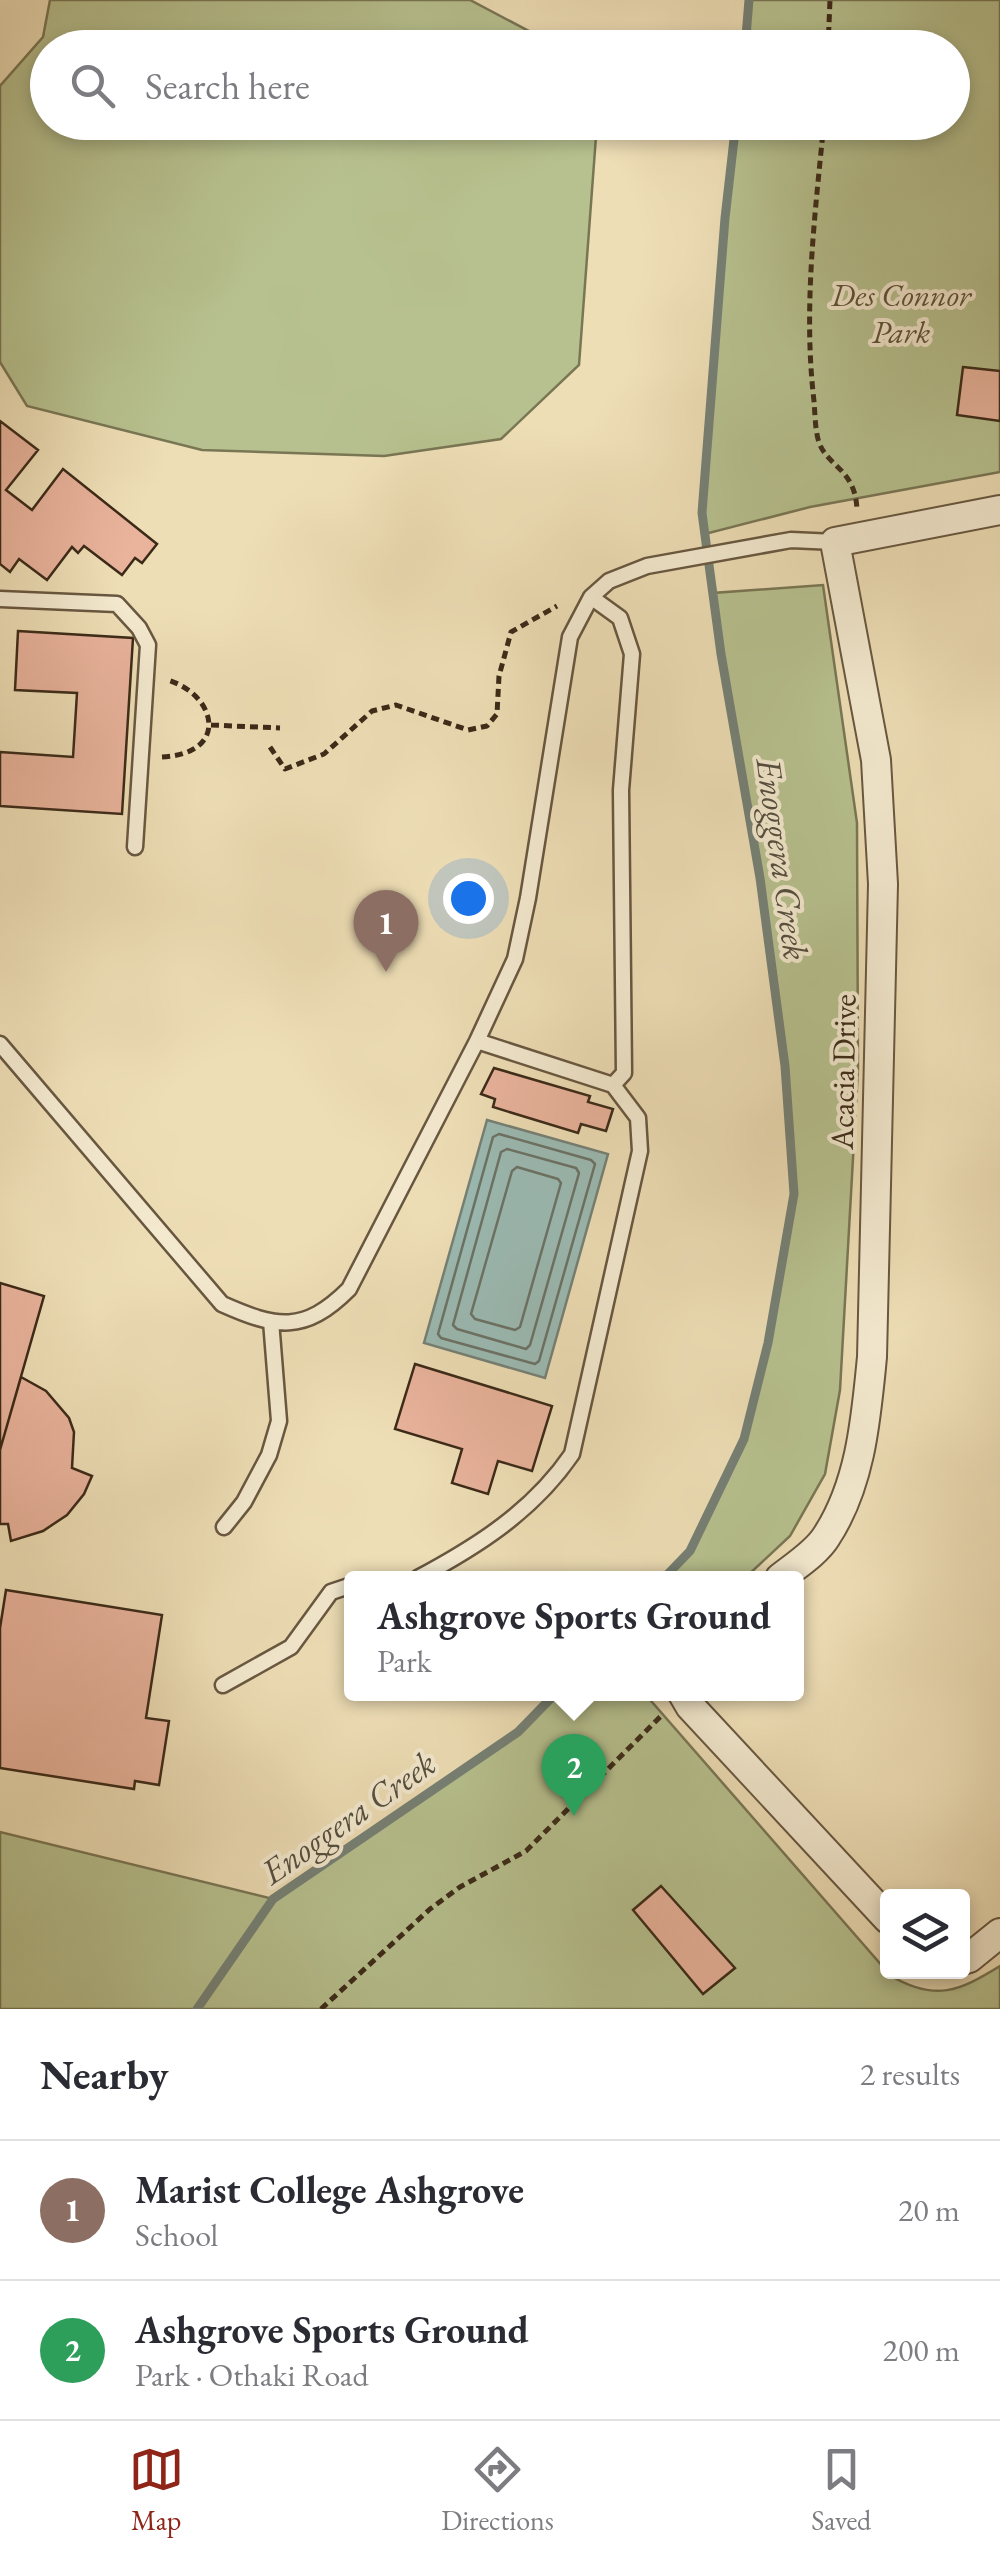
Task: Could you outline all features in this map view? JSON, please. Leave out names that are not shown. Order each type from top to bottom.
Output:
[{"type":"street","points":[[836,542],[1000,510]]},
{"type":"street","name":"Acacia Drive","points":[[788,1571],[825,1540],[849,1492],[866,1418],[872,1357],[882,884],[876,760],[836,542]]},
{"type":"street","points":[[678,1701],[690,1706],[880,1910]]},
{"type":"street","points":[[970,1957],[1000,1933]]},
{"type":"lane","points":[[0,1044],[222,1304],[258,1320],[289,1323],[320,1316],[348,1290],[478,1041],[515,958],[570,637],[591,596],[609,581],[647,566],[791,540],[836,542]]},
{"type":"lane","points":[[591,596],[620,618],[632,654],[621,790],[624,1074],[613,1085]]},
{"type":"lane","points":[[0,599],[117,604],[139,628],[148,645],[135,847]]},
{"type":"lane","points":[[431,1571],[516,1517],[554,1482],[572,1454],[640,1151],[638,1118],[613,1085],[478,1041]]},
{"type":"lane","points":[[224,1527],[244,1502],[269,1455],[279,1421],[271,1321]]},
{"type":"lane","points":[[223,1684],[291,1647],[331,1592],[344,1588]]},
{"type":"path","points":[[829,30],[830,0]]},
{"type":"path","points":[[822,140],[809,325],[811,378],[819,444],[854,484],[858,510],[836,542]]},
{"type":"path","points":[[270,747],[285,769],[296,766],[324,754],[372,711],[396,705],[468,730],[487,726],[497,714],[499,676],[511,632],[557,606]]},
{"type":"path","points":[[146,676],[175,682],[196,700],[212,725]]},
{"type":"path","points":[[212,725],[280,728]]},
{"type":"path","points":[[140,756],[168,757],[196,749],[212,725]]},
{"type":"path","points":[[321,2009],[430,1910],[526,1850],[675,1701]]},
{"type":"green space","points":[[50,0],[470,0],[527,30],[44,30]]},
{"type":"green space","name":"Des Connor Park","points":[[749,0],[1000,0],[1000,472],[810,507],[705,534],[702,513],[734,140],[970,140],[970,30],[746,30]]},
{"type":"green space","points":[[30,52],[30,140],[596,140],[579,365],[501,439],[384,456],[202,450],[27,406],[0,362],[0,86]]},
{"type":"green space","points":[[823,585],[857,823],[858,1069],[840,1390],[825,1474],[790,1536],[752,1571],[671,1571],[690,1551],[744,1439],[768,1343],[794,1194],[785,1066],[760,878],[713,593]]},
{"type":"green space","points":[[548,1701],[651,1701],[880,1963],[880,1979],[897,1979],[921,1989],[947,1990],[972,1982],[1000,1966],[1000,2009],[0,2009],[0,1832],[273,1899],[518,1732]]},
{"type":"water","points":[[487,1120],[608,1154],[545,1378],[424,1343]]},
{"type":"building","points":[[963,367],[1000,371],[1000,421],[957,415]]},
{"type":"building","points":[[0,421],[38,450],[6,490],[32,510],[63,469],[157,544],[142,563],[135,558],[122,575],[84,546],[78,553],[72,547],[47,580],[19,559],[10,572],[0,564]]},
{"type":"building","points":[[18,631],[133,638],[122,814],[0,806],[0,752],[73,757],[77,693],[15,690]]},
{"type":"building","points":[[494,1068],[590,1096],[588,1102],[613,1109],[606,1131],[581,1124],[578,1133],[493,1107],[495,1099],[481,1094]]},
{"type":"building","points":[[0,1283],[44,1296],[0,1450]]},
{"type":"building","points":[[415,1364],[552,1406],[532,1471],[498,1461],[488,1494],[452,1483],[462,1449],[395,1429]]},
{"type":"building","points":[[21,1377],[46,1391],[69,1418],[74,1432],[72,1468],[92,1476],[67,1515],[43,1531],[11,1541],[8,1524],[0,1524],[0,1450]]},
{"type":"building","points":[[6,1590],[162,1615],[146,1718],[169,1721],[159,1785],[135,1781],[134,1789],[0,1768],[0,1628]]},
{"type":"building","points":[[661,1886],[735,1968],[703,1994],[633,1910]]},
{"type":"waterway","name":"Enoggera Creek","points":[[746,30],[749,0]]},
{"type":"waterway","name":"Enoggera Creek","points":[[671,1571],[690,1551],[744,1439],[768,1343],[794,1194],[785,1066],[760,878],[721,654],[702,513],[734,140]]},
{"type":"waterway","name":"Enoggera Creek","points":[[197,2009],[273,1899],[518,1732],[548,1701]]},
{"type":"place","name":"Marist College Ashgrove","points":[[386,972]]},
{"type":"place","name":"Ashgrove Sports Ground","points":[[574,1816]]}]
